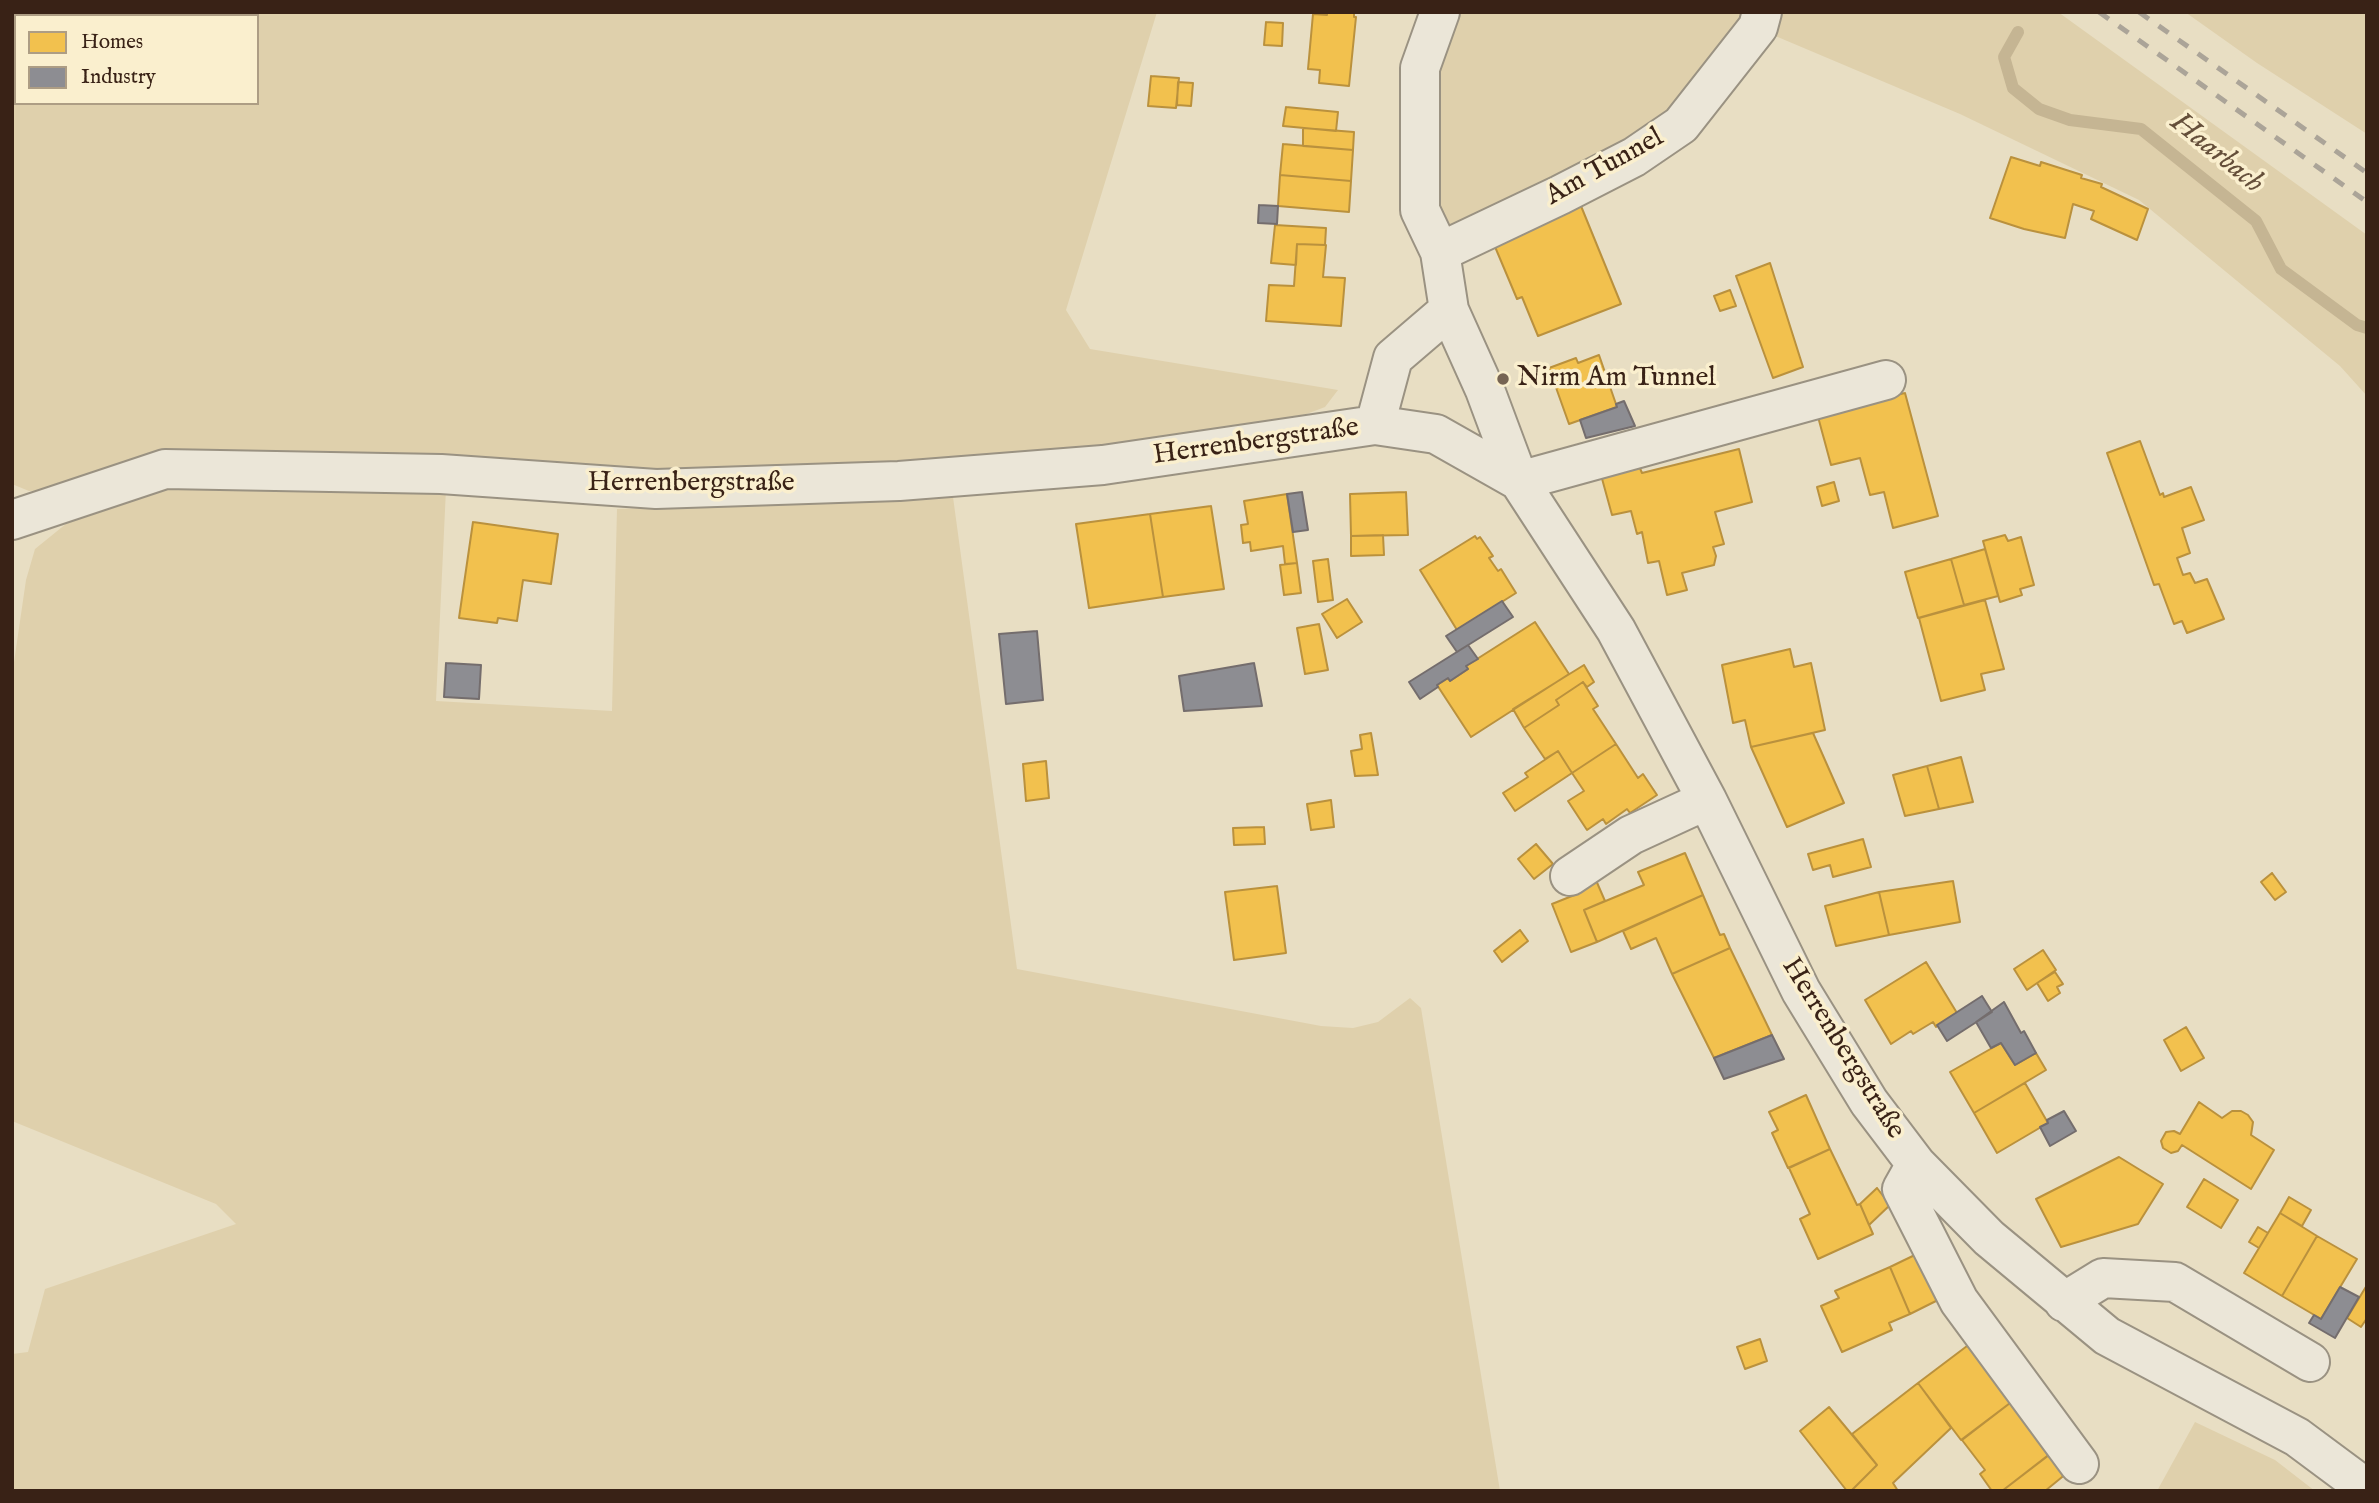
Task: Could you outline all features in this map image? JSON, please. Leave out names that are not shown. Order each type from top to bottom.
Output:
[{"type":"street","points":[[1440,12],[1420,68],[1420,209],[1440,252],[1449,310]]},
{"type":"street","name":"Am Tunnel","points":[[1440,252],[1621,163],[1681,125],[1758,27],[1762,12]]},
{"type":"street","name":"Herrenbergstraße","points":[[1375,425],[1393,358],[1449,310],[1485,390],[1519,481],[1616,630],[1707,800],[1801,991],[1869,1102],[1916,1164],[1989,1238],[2107,1336],[2297,1437],[2367,1489]]},
{"type":"street","points":[[1519,481],[1886,380]]},
{"type":"street","name":"Herrenbergstraße","points":[[12,520],[164,469],[441,474],[656,489],[900,481],[1103,465],[1375,425],[1436,435],[1519,481]]},
{"type":"street","points":[[1570,876],[1631,835],[1707,800]]},
{"type":"street","points":[[1916,1164],[1902,1189],[1959,1301],[2079,1464]]},
{"type":"street","points":[[2064,1301],[2103,1278],[2175,1282],[2311,1363]]},
{"type":"shaded area","points":[[12,12],[1157,12],[1066,310],[1090,349],[1338,390],[1325,407],[1280,424],[1107,448],[904,464],[29,491],[12,484]]},
{"type":"shaded area","points":[[1458,12],[1746,12],[1676,111],[1627,146],[1456,229],[1439,227],[1436,69]]},
{"type":"shaded area","points":[[1779,12],[2058,12],[2367,235],[2367,396],[2340,366],[2139,200],[1960,114],[1773,35]]},
{"type":"shaded area","points":[[2185,12],[2367,12],[2367,134],[2257,63]]},
{"type":"shaded area","points":[[174,486],[446,489],[436,701],[612,711],[617,509],[953,497],[1017,969],[1321,1026],[1353,1028],[1378,1022],[1410,998],[1421,1008],[1500,1491],[12,1491],[12,1354],[28,1352],[45,1289],[236,1224],[216,1204],[12,1121],[12,676],[26,580],[35,549],[72,519]]},
{"type":"shaded area","points":[[2195,1422],[2275,1460],[2315,1491],[2157,1491]]},
{"type":"building: Homes","points":[[1327,12],[1354,12],[1356,17],[1349,86],[1319,83],[1320,70],[1308,69],[1313,14],[1327,15]]},
{"type":"building: Homes","points":[[1266,22],[1283,23],[1282,46],[1264,45]]},
{"type":"building: Homes","points":[[1151,76],[1179,78],[1176,108],[1148,106]]},
{"type":"building: Homes","points":[[1178,82],[1193,83],[1191,106],[1177,105]]},
{"type":"building: Homes","points":[[1286,107],[1338,112],[1336,131],[1283,126]]},
{"type":"building: Homes","points":[[1303,128],[1354,132],[1353,150],[1303,146]]},
{"type":"building: Homes","points":[[1283,144],[1353,150],[1351,181],[1280,175]]},
{"type":"building: Homes","points":[[2011,157],[2040,166],[2041,162],[2082,175],[2081,178],[2102,184],[2101,187],[2148,209],[2137,240],[2091,219],[2094,211],[2073,204],[2065,238],[1990,218]]},
{"type":"building: Homes","points":[[1280,175],[1351,181],[1349,212],[1278,206]]},
{"type":"building: Homes","points":[[1581,206],[1621,304],[1538,336],[1522,297],[1517,299],[1493,242]]},
{"type":"building: Homes","points":[[1275,225],[1326,228],[1325,245],[1297,244],[1296,265],[1271,263]]},
{"type":"building: Homes","points":[[1297,244],[1326,245],[1323,277],[1345,278],[1341,326],[1266,321],[1269,285],[1294,286]]},
{"type":"building: Homes","points":[[1770,263],[1803,367],[1773,378],[1736,276]]},
{"type":"building: Homes","points":[[1730,290],[1736,306],[1720,311],[1714,296]]},
{"type":"building: Homes","points":[[1599,355],[1617,407],[1569,424],[1549,368],[1576,358],[1578,363]]},
{"type":"building: Homes","points":[[1905,393],[1938,516],[1893,528],[1884,492],[1870,495],[1860,458],[1831,465],[1817,413]]},
{"type":"building: Homes","points":[[2140,441],[2160,495],[2163,493],[2164,497],[2191,487],[2204,520],[2182,528],[2190,553],[2177,558],[2183,575],[2190,573],[2195,583],[2207,579],[2224,619],[2187,633],[2182,621],[2174,624],[2159,584],[2154,585],[2107,453]]},
{"type":"building: Homes","points":[[1739,449],[1752,502],[1715,512],[1724,544],[1713,547],[1716,556],[1714,565],[1682,573],[1687,590],[1667,595],[1659,561],[1648,563],[1642,532],[1637,534],[1631,511],[1612,515],[1601,475],[1639,466],[1642,473]]},
{"type":"building: Homes","points":[[1834,482],[1839,501],[1822,506],[1817,487]]},
{"type":"building: Homes","points":[[1406,492],[1408,535],[1351,536],[1350,494]]},
{"type":"building: Homes","points":[[1287,494],[1297,563],[1285,564],[1283,546],[1251,551],[1250,542],[1243,543],[1241,525],[1248,524],[1244,501]]},
{"type":"building: Homes","points":[[1211,506],[1224,589],[1163,597],[1150,514]]},
{"type":"building: Homes","points":[[1150,514],[1163,597],[1089,608],[1076,524]]},
{"type":"building: Homes","points":[[473,522],[558,534],[551,584],[523,580],[517,621],[498,618],[497,623],[459,618]]},
{"type":"building: Homes","points":[[1383,535],[1384,555],[1351,556],[1351,536]]},
{"type":"building: Homes","points":[[2005,535],[2008,541],[2021,537],[2034,585],[2020,589],[2022,595],[2000,602],[1983,541]]},
{"type":"building: Homes","points":[[1475,536],[1477,539],[1480,537],[1493,556],[1489,558],[1498,571],[1501,569],[1516,593],[1457,630],[1420,570]]},
{"type":"building: Homes","points":[[1985,549],[1998,596],[1964,605],[1951,559]]},
{"type":"building: Homes","points":[[1328,559],[1333,600],[1318,602],[1313,561]]},
{"type":"building: Homes","points":[[1951,559],[1964,605],[1918,618],[1905,572]]},
{"type":"building: Homes","points":[[1297,563],[1301,593],[1284,595],[1280,565]]},
{"type":"building: Homes","points":[[1347,599],[1362,622],[1337,638],[1322,614]]},
{"type":"building: Homes","points":[[1985,600],[2004,669],[1981,674],[1985,690],[1941,701],[1919,618]]},
{"type":"building: Homes","points":[[1535,622],[1569,674],[1471,737],[1437,685],[1448,678],[1450,681],[1468,669],[1466,666]]},
{"type":"building: Homes","points":[[1319,624],[1328,670],[1305,674],[1297,628]]},
{"type":"building: Homes","points":[[1790,649],[1794,667],[1811,663],[1825,730],[1751,747],[1745,720],[1733,723],[1722,665]]},
{"type":"building: Homes","points":[[1584,665],[1594,682],[1587,687],[1583,682],[1556,700],[1559,705],[1524,728],[1513,709]]},
{"type":"building: Homes","points":[[1583,682],[1598,706],[1593,709],[1616,744],[1572,773],[1558,751],[1545,759],[1524,728],[1559,705],[1556,700]]},
{"type":"building: Homes","points":[[1371,733],[1378,775],[1355,776],[1351,751],[1362,749],[1360,735]]},
{"type":"building: Homes","points":[[1813,733],[1844,803],[1787,827],[1751,747]]},
{"type":"building: Homes","points":[[1616,744],[1638,778],[1643,774],[1657,795],[1630,813],[1627,809],[1606,824],[1603,819],[1587,830],[1568,801],[1584,791],[1572,773]]},
{"type":"building: Homes","points":[[1558,751],[1572,773],[1515,811],[1503,793],[1528,777],[1525,773]]},
{"type":"building: Homes","points":[[1961,757],[1973,802],[1939,809],[1927,766]]},
{"type":"building: Homes","points":[[1046,761],[1049,798],[1026,801],[1023,764]]},
{"type":"building: Homes","points":[[1927,766],[1939,809],[1905,816],[1893,775]]},
{"type":"building: Homes","points":[[1331,800],[1334,827],[1311,830],[1307,804]]},
{"type":"building: Homes","points":[[1264,827],[1265,844],[1234,845],[1233,828]]},
{"type":"building: Homes","points":[[1863,839],[1871,867],[1833,877],[1830,865],[1813,870],[1808,854]]},
{"type":"building: Homes","points":[[1536,844],[1553,864],[1534,879],[1518,859]]},
{"type":"building: Homes","points":[[1685,853],[1703,895],[1597,942],[1584,910],[1644,885],[1638,872]]},
{"type":"building: Homes","points":[[1592,871],[1605,901],[1584,910],[1597,942],[1571,952],[1552,904],[1577,894],[1574,886]]},
{"type":"building: Homes","points":[[2272,873],[2286,892],[2275,900],[2261,882]]},
{"type":"building: Homes","points":[[1953,881],[1960,922],[1889,935],[1879,892]]},
{"type":"building: Homes","points":[[1277,886],[1286,953],[1234,960],[1225,892]]},
{"type":"building: Homes","points":[[1879,892],[1889,935],[1836,946],[1825,906]]},
{"type":"building: Homes","points":[[1703,895],[1720,935],[1724,934],[1730,948],[1672,974],[1656,938],[1631,949],[1623,931]]},
{"type":"building: Homes","points":[[1520,930],[1528,941],[1502,962],[1494,951]]},
{"type":"building: Homes","points":[[1730,948],[1772,1035],[1714,1058],[1672,974]]},
{"type":"building: Homes","points":[[2043,950],[2056,970],[2027,990],[2014,969]]},
{"type":"building: Homes","points":[[1926,962],[1957,1013],[1936,1027],[1933,1022],[1913,1034],[1911,1031],[1891,1044],[1865,1000]]},
{"type":"building: Homes","points":[[2055,972],[2063,984],[2057,987],[2060,993],[2048,1001],[2037,983]]},
{"type":"building: Homes","points":[[2186,1027],[2204,1058],[2181,1071],[2164,1040]]},
{"type":"building: Homes","points":[[2001,1043],[2015,1065],[2036,1053],[2046,1070],[1974,1113],[1950,1072]]},
{"type":"building: Homes","points":[[2025,1083],[2048,1123],[1997,1153],[1974,1113]]},
{"type":"building: Homes","points":[[1806,1095],[1830,1149],[1788,1168],[1772,1133],[1778,1130],[1769,1112]]},
{"type":"building: Homes","points":[[2199,1102],[2222,1118],[2232,1111],[2241,1111],[2248,1115],[2253,1122],[2251,1135],[2274,1150],[2251,1189],[2182,1145],[2178,1151],[2171,1153],[2163,1148],[2161,1141],[2166,1132],[2174,1131],[2180,1134]]},
{"type":"building: Homes","points":[[1830,1149],[1873,1234],[1818,1259],[1800,1219],[1810,1214],[1789,1168]]},
{"type":"building: Homes","points":[[2119,1157],[2163,1184],[2138,1224],[2061,1247],[2036,1199]]},
{"type":"building: Homes","points":[[2204,1179],[2238,1200],[2221,1228],[2187,1207]]},
{"type":"building: Homes","points":[[1877,1188],[1890,1205],[1869,1225],[1860,1204]]},
{"type":"building: Homes","points":[[2289,1197],[2311,1210],[2302,1226],[2280,1213]]},
{"type":"building: Homes","points":[[2280,1213],[2317,1236],[2282,1296],[2244,1273]]},
{"type":"building: Homes","points":[[2258,1227],[2268,1233],[2259,1248],[2249,1242]]},
{"type":"building: Homes","points":[[2317,1236],[2357,1259],[2321,1319],[2282,1296]]},
{"type":"building: Homes","points":[[1921,1252],[1940,1299],[1910,1314],[1890,1267]]},
{"type":"building: Homes","points":[[1890,1267],[1910,1314],[1889,1323],[1892,1330],[1842,1352],[1821,1306],[1839,1298],[1835,1291]]},
{"type":"building: Homes","points":[[2367,1285],[2367,1318],[2361,1327],[2347,1318]]},
{"type":"building: Homes","points":[[1760,1339],[1767,1361],[1745,1369],[1737,1347]]},
{"type":"building: Homes","points":[[1971,1343],[2014,1400],[1961,1440],[1918,1383]]},
{"type":"building: Homes","points":[[1918,1383],[1951,1428],[1893,1483],[1898,1491],[1851,1491],[1877,1465],[1852,1434]]},
{"type":"building: Homes","points":[[2014,1400],[2053,1452],[2002,1491],[1992,1491],[1980,1474],[1985,1470],[1962,1440]]},
{"type":"building: Homes","points":[[1829,1407],[1877,1465],[1851,1491],[1847,1491],[1800,1431]]},
{"type":"building: Homes","points":[[2051,1453],[2067,1473],[2045,1491],[2002,1491]]},
{"type":"building: Industry","points":[[1259,205],[1278,206],[1277,224],[1258,223]]},
{"type":"building: Industry","points":[[1624,401],[1635,426],[1586,438],[1580,420],[1617,407],[1616,404]]},
{"type":"building: Industry","points":[[1302,492],[1308,530],[1293,532],[1287,494]]},
{"type":"building: Industry","points":[[1502,601],[1513,617],[1457,652],[1446,636]]},
{"type":"building: Industry","points":[[1037,631],[1043,700],[1006,704],[999,634]]},
{"type":"building: Industry","points":[[1468,645],[1478,659],[1466,666],[1468,669],[1450,681],[1448,678],[1420,699],[1409,682]]},
{"type":"building: Industry","points":[[446,663],[481,665],[479,699],[444,697]]},
{"type":"building: Industry","points":[[1254,663],[1262,706],[1184,711],[1179,676]]},
{"type":"building: Industry","points":[[1982,996],[1992,1012],[1947,1041],[1937,1025]]},
{"type":"building: Industry","points":[[2004,1002],[2036,1053],[2015,1065],[2001,1043],[1991,1048],[1976,1022]]},
{"type":"building: Industry","points":[[1772,1035],[1784,1059],[1724,1079],[1714,1058]]},
{"type":"building: Industry","points":[[2064,1111],[2076,1131],[2050,1146],[2040,1127]]},
{"type":"building: Industry","points":[[2340,1287],[2359,1297],[2335,1338],[2309,1323],[2314,1315],[2321,1319]]},
{"type":"waterway","name":"Haarbach","points":[[2018,32],[2004,57],[2013,88],[2039,109],[2070,120],[2141,129],[2256,221],[2281,269],[2357,325],[2367,328]]},
{"type":"railway","points":[[2099,12],[2367,202]]},
{"type":"railway","points":[[2139,12],[2367,173]]},
{"type":"place","name":"Nirm Am Tunnel","points":[[1503,379]]}]
